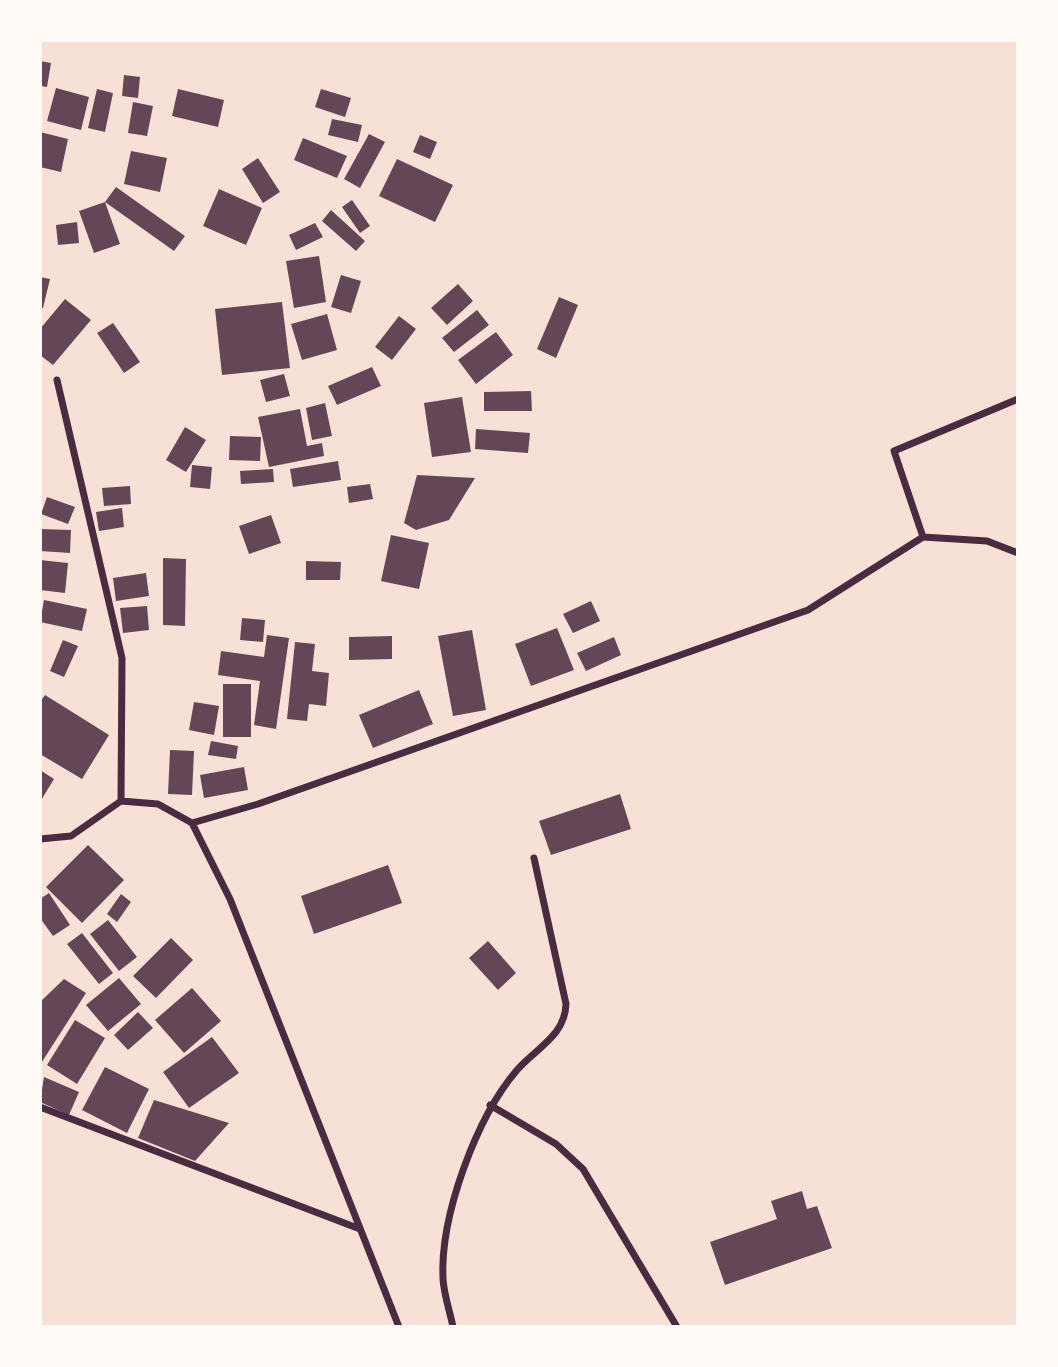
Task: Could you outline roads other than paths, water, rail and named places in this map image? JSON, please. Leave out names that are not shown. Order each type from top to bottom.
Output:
[{"type":"street","points":[[57,380],[122,658],[121,801]]},
{"type":"street","points":[[923,537],[894,451],[1018,398]]},
{"type":"street","points":[[192,823],[258,804],[808,610],[923,537],[986,541],[1018,552]]},
{"type":"street","points":[[40,839],[71,836],[121,801],[158,804],[192,823],[230,899],[399,1327]]},
{"type":"street","points":[[453,1327],[443,1283],[448,1220],[490,1105],[518,1069],[559,1030],[566,1017],[566,1004],[534,858]]},
{"type":"street","points":[[490,1105],[556,1144],[583,1169],[677,1327]]},
{"type":"street","points":[[40,1107],[360,1229]]}]
